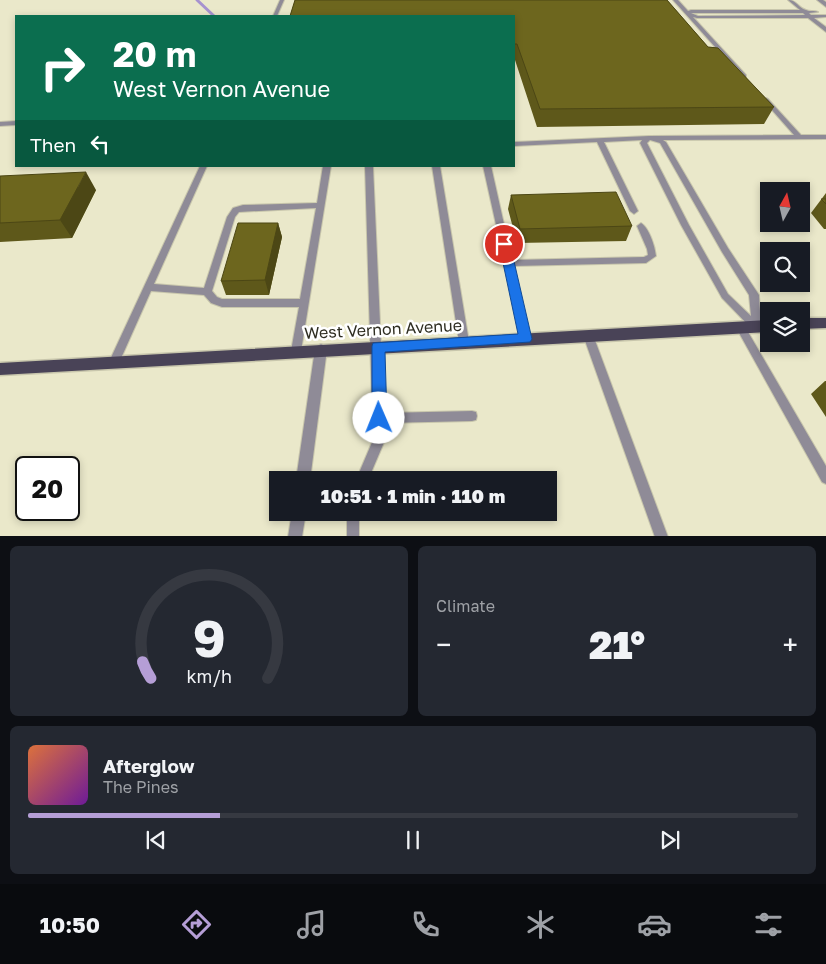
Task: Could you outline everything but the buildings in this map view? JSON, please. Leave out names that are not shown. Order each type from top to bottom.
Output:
[{"type":"main road","points":[[810,324],[826,323]]},
{"type":"main road","name":"West Vernon Avenue","points":[[0,368],[760,326]]},
{"type":"street","points":[[820,0],[826,4]]},
{"type":"street","points":[[304,471],[321,349]]},
{"type":"street","points":[[295,536],[298,521]]},
{"type":"lane","points":[[275,15],[282,0]]},
{"type":"lane","points":[[675,0],[746,78]]},
{"type":"lane","points":[[790,0],[826,30]]},
{"type":"lane","points":[[687,13],[691,11],[805,12],[826,15]]},
{"type":"lane","points":[[687,13],[697,17],[811,18],[826,15]]},
{"type":"lane","points":[[760,93],[799,137]]},
{"type":"lane","points":[[0,124],[15,123]]},
{"type":"lane","points":[[515,144],[649,138],[826,137]]},
{"type":"lane","points":[[649,138],[643,143],[684,225],[725,296],[760,324]]},
{"type":"lane","points":[[649,138],[663,142],[725,250],[754,295],[760,316]]},
{"type":"lane","points":[[600,141],[634,211]]},
{"type":"lane","points":[[114,362],[204,167]]},
{"type":"lane","points":[[296,351],[327,167]]},
{"type":"lane","points":[[366,471],[379,440],[378,346],[370,167]]},
{"type":"lane","points":[[436,167],[464,342]]},
{"type":"lane","points":[[487,167],[525,339]]},
{"type":"lane","points":[[207,292],[231,217],[236,210],[243,208],[320,206]]},
{"type":"lane","points":[[508,264],[646,260],[652,256],[642,226]]},
{"type":"lane","points":[[149,286],[207,292],[214,300],[222,302],[304,303]]},
{"type":"lane","points":[[741,328],[825,473]]},
{"type":"lane","points":[[588,335],[662,536]]},
{"type":"lane","points":[[379,418],[472,416]]},
{"type":"lane","points":[[353,521],[353,536]]},
{"type":"waterway","points":[[197,0],[213,15]]},
{"type":"route","points":[[379,418],[378,346],[525,339],[504,244]]}]
